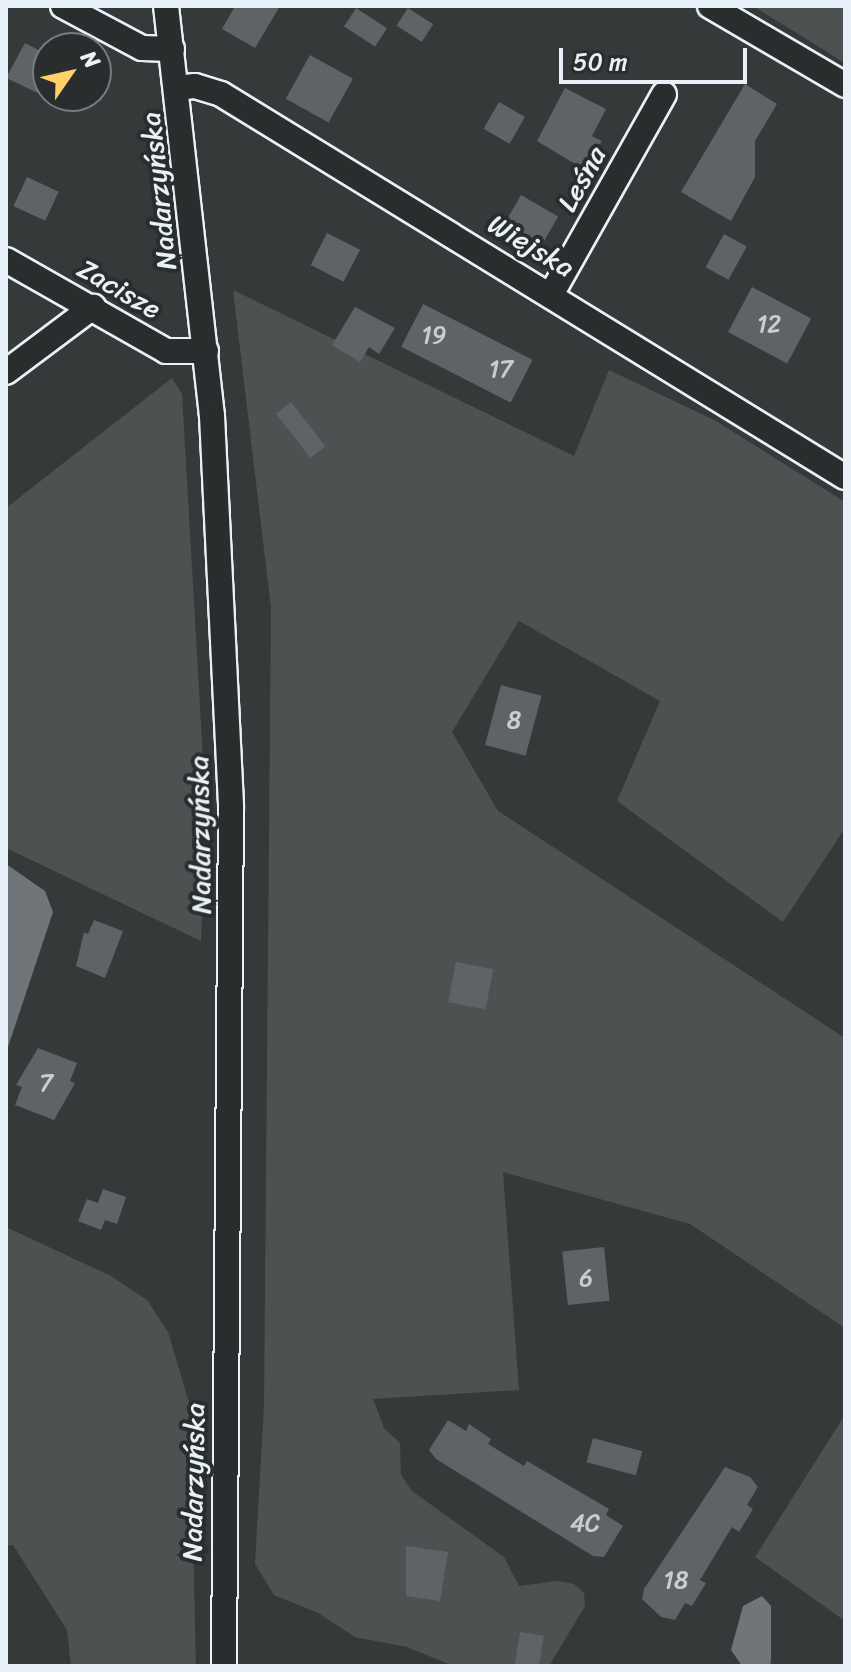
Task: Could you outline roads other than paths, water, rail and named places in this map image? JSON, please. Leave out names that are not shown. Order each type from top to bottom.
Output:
[{"type":"street","points":[[63,6],[142,48],[172,49]]},
{"type":"street","name":"Nadarzyńska","points":[[166,6],[178,88],[206,351],[219,532],[232,904],[224,1666]]},
{"type":"street","points":[[710,6],[845,85]]},
{"type":"street","name":"Wiejska","points":[[178,88],[195,86],[221,94],[552,293],[845,477]]},
{"type":"street","name":"Leśna","points":[[552,293],[664,94]]},
{"type":"street","name":"Zacisze","points":[[6,260],[166,351],[206,351]]},
{"type":"street","points":[[6,372],[93,307]]}]
